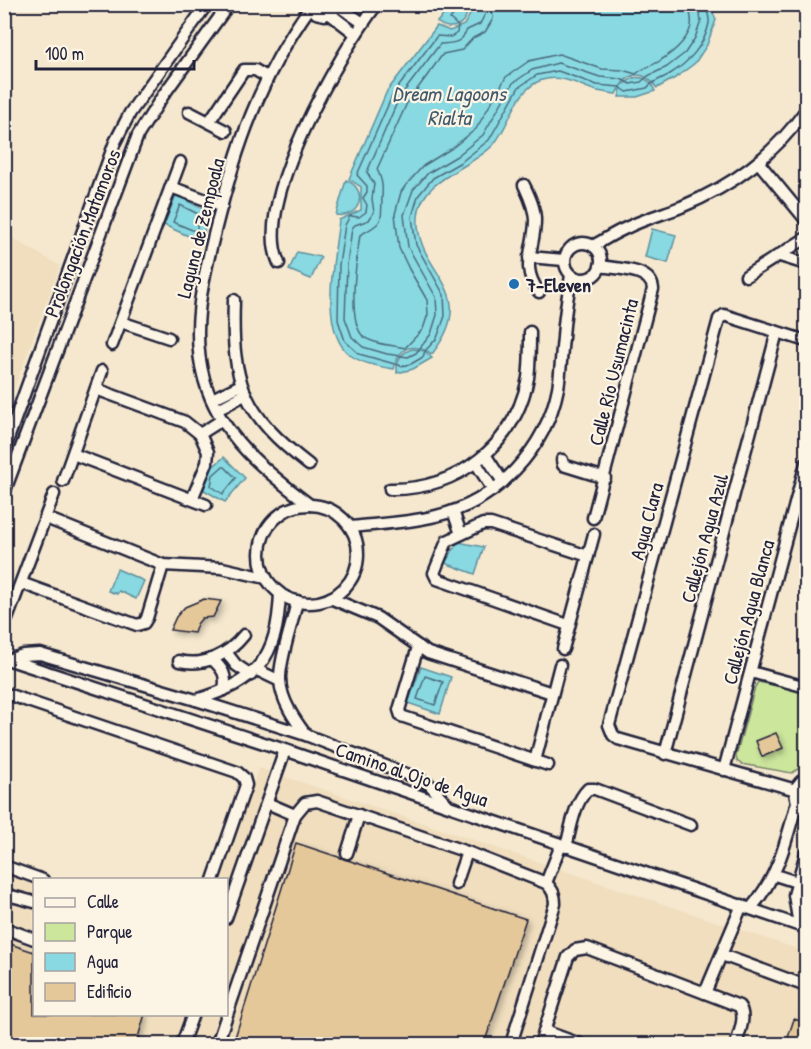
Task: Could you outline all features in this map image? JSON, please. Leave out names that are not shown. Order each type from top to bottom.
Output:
[{"type":"street","points":[[4,450],[115,142],[130,113],[207,4]]},
{"type":"street","name":"Prolongación Matamoros","points":[[4,493],[138,135],[162,97],[229,4]]},
{"type":"street","points":[[279,263],[272,243],[274,223],[290,165],[314,106],[356,34],[377,4]]},
{"type":"street","points":[[311,5],[313,10],[321,15],[334,8]]},
{"type":"street","name":"Laguna de Zempoala","points":[[310,505],[247,454],[222,420],[204,378],[197,334],[205,272],[238,149],[267,77],[289,37],[311,5]]},
{"type":"street","points":[[334,8],[363,23]]},
{"type":"street","points":[[334,8],[356,34]]},
{"type":"street","points":[[208,122],[244,70],[255,70],[267,77]]},
{"type":"street","points":[[594,246],[626,227],[682,207],[702,197],[759,163],[807,110]]},
{"type":"street","points":[[189,112],[226,131]]},
{"type":"street","points":[[112,345],[180,162]]},
{"type":"street","points":[[759,163],[807,220]]},
{"type":"street","points":[[524,185],[535,215],[529,257],[530,275],[539,292]]},
{"type":"street","points":[[171,187],[222,206]]},
{"type":"street","points":[[747,276],[807,238]]},
{"type":"street","points":[[583,242],[594,246],[600,255],[600,266],[591,277],[581,279],[571,275],[564,260],[568,250],[583,242]]},
{"type":"street","points":[[780,256],[807,264]]},
{"type":"street","points":[[529,257],[564,260]]},
{"type":"street","name":"Calle Río Usumacinta","points":[[562,460],[563,465],[604,478],[653,286],[650,279],[642,274],[600,266]]},
{"type":"street","points":[[350,527],[417,519],[453,511],[493,490],[529,453],[551,411],[561,369],[564,322],[571,275]]},
{"type":"street","points":[[234,300],[234,349],[243,390],[270,431],[281,443],[309,465]]},
{"type":"street","name":"Agua Clara","points":[[665,754],[618,740],[609,725],[721,316],[777,332]]},
{"type":"street","points":[[121,322],[169,338]]},
{"type":"street","points":[[390,489],[417,488],[436,483],[481,459],[510,424],[524,392],[530,363],[530,332]]},
{"type":"street","points":[[777,332],[807,341]]},
{"type":"street","name":"Callejón Agua Azul","points":[[665,754],[777,332]]},
{"type":"street","points":[[63,481],[102,371]]},
{"type":"street","points":[[96,389],[185,422],[200,434],[208,452],[207,463],[192,499]]},
{"type":"street","points":[[214,404],[243,390]]},
{"type":"street","points":[[200,434],[222,420]]},
{"type":"street","points":[[73,454],[206,505]]},
{"type":"street","points":[[481,459],[503,482]]},
{"type":"street","points":[[481,459],[493,490]]},
{"type":"street","name":"Callejón Agua Blanca","points":[[724,770],[807,463]]},
{"type":"street","points":[[593,518],[604,478]]},
{"type":"street","points":[[7,619],[54,494]]},
{"type":"street","points":[[310,505],[326,508],[350,527],[357,542],[358,559],[353,574],[344,588],[330,598],[314,602],[297,601],[280,594],[266,578],[261,564],[260,550],[267,529],[282,513],[296,507],[310,505]]},
{"type":"street","points":[[453,511],[461,534]]},
{"type":"street","points":[[46,518],[163,564],[222,568],[266,578]]},
{"type":"street","points":[[568,625],[435,578],[434,573],[447,541],[483,525],[491,524],[588,556]]},
{"type":"street","points":[[562,649],[594,534]]},
{"type":"street","points":[[21,583],[137,625],[144,623],[147,618],[163,564]]},
{"type":"street","points":[[196,700],[224,690],[254,672],[269,652],[275,636],[280,594]]},
{"type":"street","points":[[330,598],[378,618],[428,653],[552,693]]},
{"type":"street","points":[[297,601],[280,681],[290,710],[306,735]]},
{"type":"street","points":[[179,661],[195,663],[212,659],[226,652],[244,635]]},
{"type":"street","points":[[418,647],[399,710],[401,716],[548,765]]},
{"type":"street","points":[[226,652],[236,665],[280,681]]},
{"type":"street","points":[[6,659],[40,654],[306,735],[419,778],[429,784],[448,805]]},
{"type":"street","name":"Camino al Ojo de Agua","points":[[6,659],[285,750],[803,927]]},
{"type":"street","points":[[212,659],[225,674],[224,690]]},
{"type":"street","points":[[535,761],[560,665]]},
{"type":"street","points":[[751,672],[807,687]]},
{"type":"street","points":[[4,693],[237,772],[244,778],[246,786],[213,878]]},
{"type":"street","points":[[228,912],[285,750]]},
{"type":"street","points":[[665,754],[796,790]]},
{"type":"street","points":[[705,993],[746,907],[765,892],[775,875],[797,802],[796,790],[801,781],[807,778]]},
{"type":"street","points":[[546,883],[564,846],[582,795],[588,789],[595,789],[691,825]]},
{"type":"street","points":[[228,1012],[295,815],[305,803],[317,801],[467,852],[546,883],[555,896],[555,904],[511,1044]]},
{"type":"street","points":[[797,802],[807,809]]},
{"type":"street","points":[[267,803],[295,815]]},
{"type":"street","points":[[347,853],[359,815]]},
{"type":"street","points":[[456,884],[467,852]]},
{"type":"street","points":[[803,927],[794,903],[802,883],[807,854]]},
{"type":"street","points":[[4,866],[40,878]]},
{"type":"street","points":[[775,875],[802,883]]},
{"type":"street","points":[[4,894],[33,902]]},
{"type":"street","points":[[4,928],[33,939]]},
{"type":"street","points":[[540,1044],[568,957],[574,950],[587,948],[739,1006],[743,1016],[736,1044]]},
{"type":"street","points":[[722,955],[807,986]]},
{"type":"street","points":[[182,1044],[192,1016]]},
{"type":"street","points":[[217,1044],[227,1016]]},
{"type":"street","points":[[544,1031],[580,1044]]},
{"type":"shaded area","points":[[5,234],[60,266],[5,413]]},
{"type":"shaded area","points":[[259,768],[806,952],[806,1044],[5,1044],[4,869],[33,880],[33,1016],[228,1016],[228,878],[216,878]]},
{"type":"green space","points":[[758,682],[806,692],[806,764],[792,773],[741,764],[737,761],[736,756]]},
{"type":"water","points":[[454,4],[467,5],[466,17],[463,21],[454,27],[437,22]]},
{"type":"water","name":"Dream Lagoons Rialta","points":[[469,5],[710,5],[716,20],[707,45],[695,63],[657,88],[646,77],[635,75],[625,81],[616,94],[597,91],[556,78],[542,80],[526,91],[519,99],[494,144],[437,183],[421,204],[418,217],[420,236],[426,253],[449,296],[451,313],[446,331],[432,354],[413,347],[399,355],[394,369],[371,364],[350,355],[340,343],[331,311],[332,272],[339,220],[361,210],[361,187],[349,179],[387,91],[437,26],[450,31],[464,25],[471,13]]},
{"type":"water","points":[[633,78],[647,80],[655,91],[637,97],[619,97],[622,85]]},
{"type":"water","points":[[346,180],[358,190],[359,202],[351,212],[336,215]]},
{"type":"water","points":[[176,195],[205,210],[204,243],[164,225]]},
{"type":"water","points":[[652,229],[676,235],[668,263],[645,257]]},
{"type":"water","points":[[297,252],[321,257],[311,279],[289,270]]},
{"type":"water","points":[[413,349],[425,351],[432,358],[413,369],[397,373],[400,357]]},
{"type":"water","points":[[224,457],[245,478],[225,502],[204,490],[207,472]]},
{"type":"water","points":[[458,542],[484,547],[475,574],[445,563]]},
{"type":"water","points":[[117,569],[144,581],[136,599],[119,591],[117,594],[108,591]]},
{"type":"water","points":[[421,667],[451,677],[440,714],[408,703]]},
{"type":"building","points":[[204,599],[221,601],[213,617],[202,618],[194,633],[170,630],[176,617],[185,607]]},
{"type":"building","points":[[776,733],[783,748],[762,757],[756,741]]},
{"type":"building","points":[[296,843],[526,919],[484,1044],[233,1044]]},
{"type":"building","points":[[4,942],[33,952],[33,1016],[144,1016],[136,1044],[39,1044],[4,1034]]},
{"type":"building","points":[[794,1019],[807,1023],[807,1044],[786,1044]]},
{"type":"place","name":"7-Eleven","points":[[514,284]]}]
